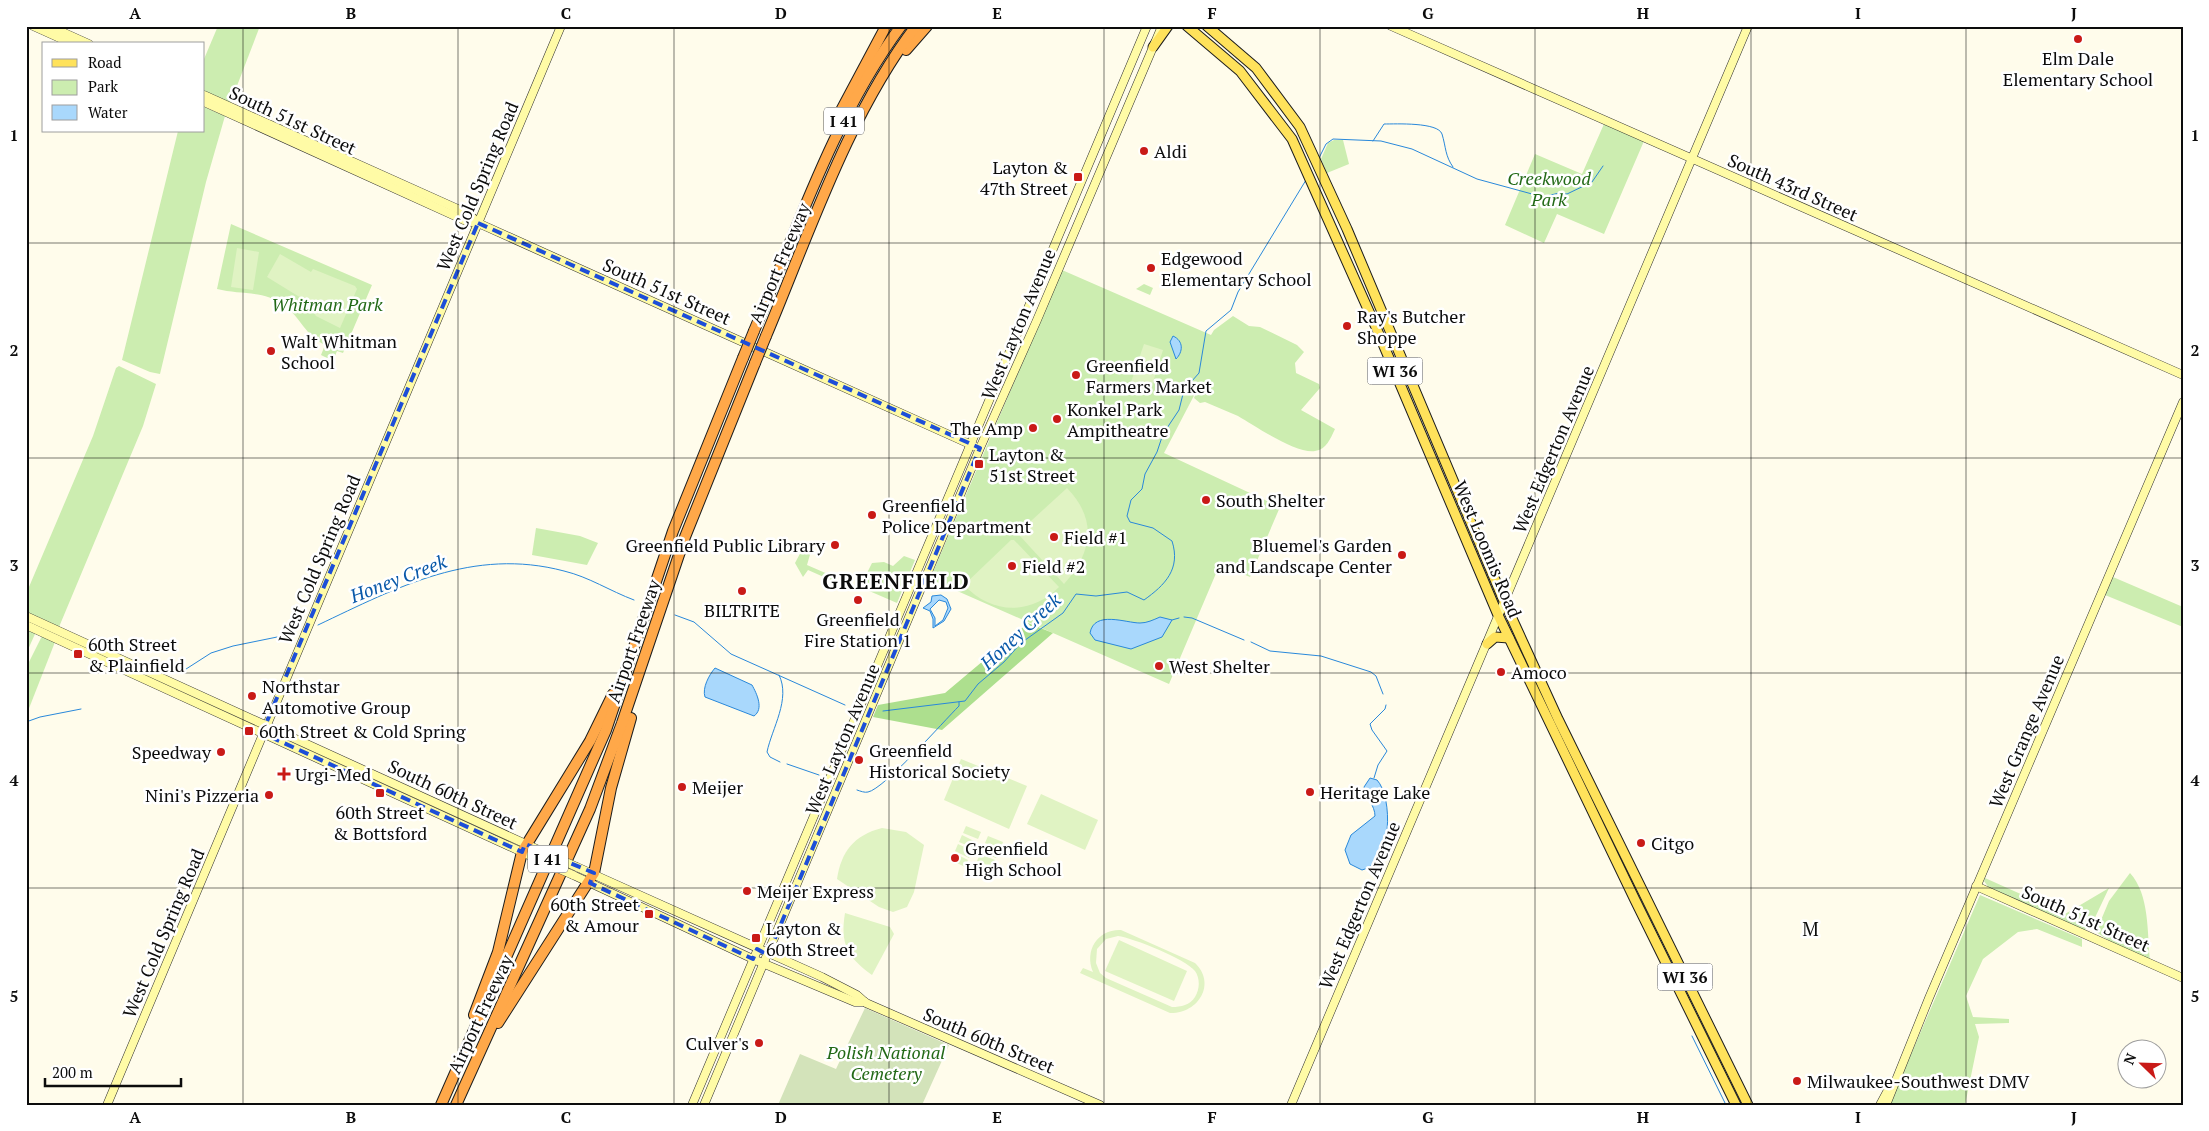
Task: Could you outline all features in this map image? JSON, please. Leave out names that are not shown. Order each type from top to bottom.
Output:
[{"type":"highway","points":[[800,223],[798,215],[830,136],[849,94],[886,26]]},
{"type":"highway","name":"Airport Freeway","points":[[441,1105],[606,730],[691,485],[742,358],[848,112],[876,61],[900,26]]},
{"type":"highway","name":"Airport Freeway","points":[[456,1104],[590,809],[635,686],[694,512],[754,363],[854,130],[885,72],[916,26]]},
{"type":"highway","points":[[854,130],[864,120],[895,66],[927,26]]},
{"type":"highway","points":[[436,1105],[490,975],[523,848],[603,715],[638,620],[647,611]]},
{"type":"highway","points":[[456,1104],[466,1095],[497,1026],[512,999],[590,883],[594,873],[610,793],[637,700],[635,686]]},
{"type":"main road","points":[[1153,46],[1168,26]]},
{"type":"main road","name":"West Loomis Road","points":[[1187,26],[1240,71],[1295,146],[1498,615],[1623,876],[1736,1105]]},
{"type":"main road","name":"West Loomis Road","points":[[1207,26],[1256,68],[1300,127],[1347,229],[1504,601],[1632,871],[1748,1105]]},
{"type":"main road","points":[[1224,57],[1232,58],[1268,85]]},
{"type":"main road","points":[[1295,146],[1306,140]]},
{"type":"main road","points":[[1436,468],[1446,463]]},
{"type":"main road","points":[[1483,579],[1493,575]]},
{"type":"main road","points":[[1487,644],[1496,637],[1510,640],[1521,638]]},
{"type":"main road","points":[[1623,876],[1632,871]]},
{"type":"street","points":[[33,26],[68,42]]},
{"type":"street","points":[[50,26],[85,42]]},
{"type":"street","name":"West Cold Spring Road","points":[[107,1105],[561,26]]},
{"type":"street","name":"West Layton Avenue","points":[[692,1105],[1147,26]]},
{"type":"street","name":"West Layton Avenue","points":[[704,1105],[980,448],[1038,320],[1162,26]]},
{"type":"street","name":"South 43rd Street","points":[[1392,26],[2183,375]]},
{"type":"street","name":"West Edgerton Avenue","points":[[1291,1105],[1748,26]]},
{"type":"street","name":"South 51st Street","points":[[205,95],[469,214],[478,223]]},
{"type":"street","name":"South 51st Street","points":[[205,102],[466,221],[478,223],[980,448]]},
{"type":"street","name":"West Grange Avenue","points":[[1886,1105],[1976,886],[2183,402]]},
{"type":"street","name":"South 60th Street","points":[[26,616],[266,724],[523,848]]},
{"type":"street","name":"South 60th Street","points":[[26,625],[262,733],[523,848],[594,873],[857,995],[865,1002],[1100,1105]]},
{"type":"street","points":[[222,714],[226,710],[239,712]]},
{"type":"street","name":"South 60th Street","points":[[537,854],[573,875],[764,964],[855,1002],[865,1002]]},
{"type":"street","name":"South 51st Street","points":[[1976,886],[2183,978]]},
{"type":"street","points":[[713,940],[717,930]]},
{"type":"street","points":[[798,978],[802,969]]},
{"type":"street","name":"West Grange Avenue","points":[[1880,1105],[1898,1073]]},
{"type":"highlighted area","points":[[478,223],[980,448],[768,955],[757,949],[753,959],[590,883],[594,873],[525,844],[522,852],[262,733]]},
{"type":"green space","points":[[218,26],[260,26],[230,104],[205,92],[205,57]]},
{"type":"green space","points":[[205,107],[225,116],[206,182],[160,374],[150,372],[122,360],[178,132],[205,132]]},
{"type":"green space","name":"Creekwood Park","points":[[1604,124],[1644,141],[1604,234],[1557,214],[1544,243],[1505,225],[1535,154],[1582,174]]},
{"type":"green space","points":[[1334,140],[1343,140],[1349,164],[1327,173],[1321,159],[1328,143]]},
{"type":"green space","name":"Whitman Park","points":[[231,224],[372,285],[343,353],[337,351],[333,361],[321,355],[325,345],[308,331],[290,310],[276,300],[260,295],[217,289]]},
{"type":"green space","points":[[237,248],[259,252],[253,290],[231,287]]},
{"type":"green space","points":[[280,254],[311,272],[313,269],[355,286],[357,289],[340,328],[316,316],[306,301],[267,277]]},
{"type":"green space","points":[[1062,270],[1211,335],[1214,330],[1233,316],[1249,326],[1260,327],[1297,345],[1304,352],[1295,363],[1296,373],[1319,384],[1320,388],[1301,410],[1335,429],[1328,443],[1319,450],[1307,451],[1297,448],[1238,416],[1205,402],[1200,403],[1194,398],[1199,386],[1164,453],[1280,507],[1250,577],[1220,564],[1169,684],[930,579]]},
{"type":"green space","points":[[1144,284],[1153,288],[1150,295],[1136,289]]},
{"type":"green space","points":[[1144,344],[1163,350],[1150,392],[1130,385]]},
{"type":"green space","points":[[119,366],[156,384],[143,426],[59,627],[26,613],[26,594],[93,436],[116,368]]},
{"type":"green space","name":"Field #1","points":[[1067,488],[1084,512],[1088,536],[1081,560],[1064,584],[1020,536],[1020,531]]},
{"type":"green space","points":[[536,528],[580,536],[598,543],[587,565],[532,555]]},
{"type":"green space","name":"Field #2","points":[[1011,540],[1014,540],[1059,587],[1036,603],[1024,607],[1011,608],[987,602],[975,595],[964,585]]},
{"type":"green space","points":[[803,548],[811,551],[807,565],[837,578],[835,582],[808,570],[803,577],[795,563]]},
{"type":"green space","points":[[904,556],[915,560],[897,603],[860,587],[872,563],[884,562],[893,566]]},
{"type":"green space","points":[[2113,577],[2183,607],[2183,627],[2105,595]]},
{"type":"green space","points":[[1028,623],[1053,633],[942,730],[873,717],[878,705],[945,693]]},
{"type":"green space","points":[[26,629],[35,634],[26,654]]},
{"type":"green space","points":[[42,636],[55,642],[26,716],[26,668]]},
{"type":"green space","points":[[961,759],[1027,786],[1009,829],[944,800]]},
{"type":"green space","points":[[1041,794],[1098,820],[1085,850],[1027,824]]},
{"type":"green space","points":[[966,826],[981,832],[978,839],[963,833]]},
{"type":"green space","points":[[882,828],[906,832],[924,845],[914,892],[907,907],[893,912],[879,907],[837,879],[842,861],[851,846],[864,835]]},
{"type":"green space","points":[[962,835],[976,842],[973,848],[959,842]]},
{"type":"green space","points":[[988,836],[1003,842],[1000,849],[985,843]]},
{"type":"green space","points":[[958,844],[973,851],[969,858],[955,851]]},
{"type":"green space","points":[[984,845],[999,851],[996,858],[981,852]]},
{"type":"green space","points":[[954,853],[968,860],[965,867],[951,860]]},
{"type":"green space","points":[[980,854],[995,860],[992,867],[977,861]]},
{"type":"green space","points":[[976,863],[991,870],[988,876],[973,870]]},
{"type":"green space","points":[[2130,873],[2141,892],[2144,903],[2148,927],[2150,961],[2119,947],[2096,932],[2109,901]]},
{"type":"green space","points":[[1985,878],[2065,914],[2109,888],[2091,926],[2084,930],[1989,888],[1984,881]]},
{"type":"green space","points":[[1980,895],[2082,939],[2082,947],[2037,929],[2018,932],[1983,959],[1966,996],[1973,1017],[2009,1019],[2009,1023],[1975,1024],[1979,1037],[1965,1105],[1889,1105]]},
{"type":"green space","points":[[845,913],[890,927],[894,934],[872,975],[851,956],[847,949],[844,933]]},
{"type":"green space","points":[[1121,930],[1195,963],[1201,971],[1204,980],[1204,988],[1196,1003],[1189,1009],[1170,1013],[1080,973],[1083,968],[1093,972],[1090,956],[1095,942],[1106,933]],"holes":[[[1118,936],[1159,950],[1190,966],[1197,974],[1199,980],[1198,991],[1193,1000],[1185,1005],[1172,1007],[1106,978],[1100,973],[1096,963],[1097,949],[1106,939]]]},
{"type":"green space","points":[[1119,940],[1187,971],[1174,1001],[1105,971]]},
{"type":"green space","name":"Polish National Cemetery","points":[[865,1008],[949,1045],[922,1105],[778,1105],[800,1054],[836,1069]]},
{"type":"water","points":[[1173,336],[1181,344],[1180,353],[1176,359],[1170,342]]},
{"type":"water","points":[[941,595],[947,599],[951,609],[944,621],[933,628],[933,619],[930,611],[923,608],[931,602],[932,596]],"holes":[[[939,600],[946,602],[948,608],[943,620],[935,626],[935,618],[930,609]]]},
{"type":"water","points":[[1160,617],[1172,620],[1162,637],[1131,649],[1095,640],[1090,633],[1093,626],[1104,620],[1111,619],[1140,623]]},
{"type":"water","points":[[715,668],[752,685],[759,705],[759,709],[754,716],[705,697],[704,690],[710,674]]},
{"type":"water","points":[[1370,778],[1377,780],[1386,800],[1387,829],[1385,843],[1380,856],[1372,865],[1362,870],[1350,864],[1345,850],[1351,835],[1375,816],[1374,809],[1364,787]]},
{"type":"waterway","name":"Honey Creek","points":[[1373,141],[1384,124],[1416,124],[1433,127],[1442,134],[1447,155],[1453,167]]},
{"type":"waterway","name":"Honey Creek","points":[[1319,158],[1326,144],[1333,139],[1381,141],[1412,149],[1477,179],[1543,197],[1559,193],[1567,194],[1592,182],[1603,166]]},
{"type":"waterway","name":"Honey Creek","points":[[883,711],[965,701],[978,684],[1004,662],[1021,643],[1063,613],[1076,594],[1096,596],[1127,592],[1144,600],[1164,582],[1173,568],[1174,551],[1172,541],[1153,528],[1130,522],[1127,516],[1131,500],[1142,489],[1145,474],[1157,452],[1163,434],[1179,410],[1184,390],[1199,373],[1206,331],[1231,310],[1238,292],[1306,180]]},
{"type":"waterway","name":"Honey Creek","points":[[318,625],[407,585],[467,568],[498,564],[531,565],[564,571],[634,600]]},
{"type":"waterway","name":"Honey Creek","points":[[675,615],[694,622],[731,654],[845,705]]},
{"type":"waterway","points":[[1184,617],[1192,618],[1244,640]]},
{"type":"waterway","points":[[1172,620],[1179,618]]},
{"type":"waterway","name":"Honey Creek","points":[[183,671],[211,653],[233,646],[292,634]]},
{"type":"waterway","points":[[1251,642],[1270,651],[1321,656],[1371,672],[1376,676],[1383,694]]},
{"type":"waterway","points":[[779,675],[782,684],[782,704],[767,752],[770,757],[780,762]]},
{"type":"waterway","points":[[857,790],[868,792],[887,779],[914,754],[959,706],[959,702]]},
{"type":"waterway","points":[[1374,778],[1378,765],[1387,751],[1372,730],[1370,724],[1385,709],[1386,705]]},
{"type":"waterway","name":"Honey Creek","points":[[26,722],[40,717],[81,709]]},
{"type":"waterway","points":[[787,764],[819,775]]},
{"type":"waterway","points":[[1692,1036],[1726,1105]]},
{"type":"place","name":"Elm Dale Elementary School","points":[[2078,39]]},
{"type":"place","name":"Aldi","points":[[1144,151]]},
{"type":"place","name":"Layton & 47th Street","points":[[1078,177]]},
{"type":"place","name":"Edgewood Elementary School","points":[[1151,268]]},
{"type":"place","name":"Ray's Butcher Shoppe","points":[[1347,326]]},
{"type":"place","name":"Walt Whitman School","points":[[271,351]]},
{"type":"place","name":"Greenfield Farmers Market","points":[[1076,375]]},
{"type":"place","name":"Konkel Park Ampitheatre","points":[[1057,419]]},
{"type":"place","name":"The Amp","points":[[1033,428]]},
{"type":"place","name":"Layton & 51st Street","points":[[979,464]]},
{"type":"place","name":"South Shelter","points":[[1206,500]]},
{"type":"place","name":"Greenfield Police Department","points":[[872,515]]},
{"type":"place","name":"Field #1","points":[[1054,537]]},
{"type":"place","name":"Greenfield Public Library","points":[[835,545]]},
{"type":"place","name":"Bluemel's Garden and Landscape Center","points":[[1402,555]]},
{"type":"place","name":"Field #2","points":[[1012,566]]},
{"type":"place","name":"BILTRITE","points":[[742,591]]},
{"type":"place","name":"Greenfield Fire Station 1","points":[[858,600]]},
{"type":"place","name":"60th Street & Plainfield","points":[[78,654]]},
{"type":"place","name":"West Shelter","points":[[1159,666]]},
{"type":"place","name":"Amoco","points":[[1501,672]]},
{"type":"place","name":"Northstar Automotive Group","points":[[252,696]]},
{"type":"place","name":"60th Street & Cold Spring","points":[[249,731]]},
{"type":"place","name":"Speedway","points":[[221,752]]},
{"type":"place","name":"Greenfield Historical Society","points":[[859,760]]},
{"type":"place","name":"Urgi-Med","points":[[284,774]]},
{"type":"place","name":"Meijer","points":[[682,787]]},
{"type":"place","name":"Heritage Lake","points":[[1310,792]]},
{"type":"place","name":"60th Street & Bottsford","points":[[380,793]]},
{"type":"place","name":"Nini's Pizzeria","points":[[269,795]]},
{"type":"place","name":"Citgo","points":[[1641,843]]},
{"type":"place","name":"Greenfield High School","points":[[955,858]]},
{"type":"place","name":"Meijer Express","points":[[747,891]]},
{"type":"place","name":"60th Street & Amour","points":[[649,914]]},
{"type":"place","name":"Layton & 60th Street","points":[[756,938]]},
{"type":"place","name":"Culver's","points":[[759,1043]]},
{"type":"place","name":"Milwaukee-Southwest DMV","points":[[1797,1081]]},
{"type":"district","name":"GREENFIELD","points":[[896,580]]},
{"type":"district","name":"M","points":[[1811,928]]}]
